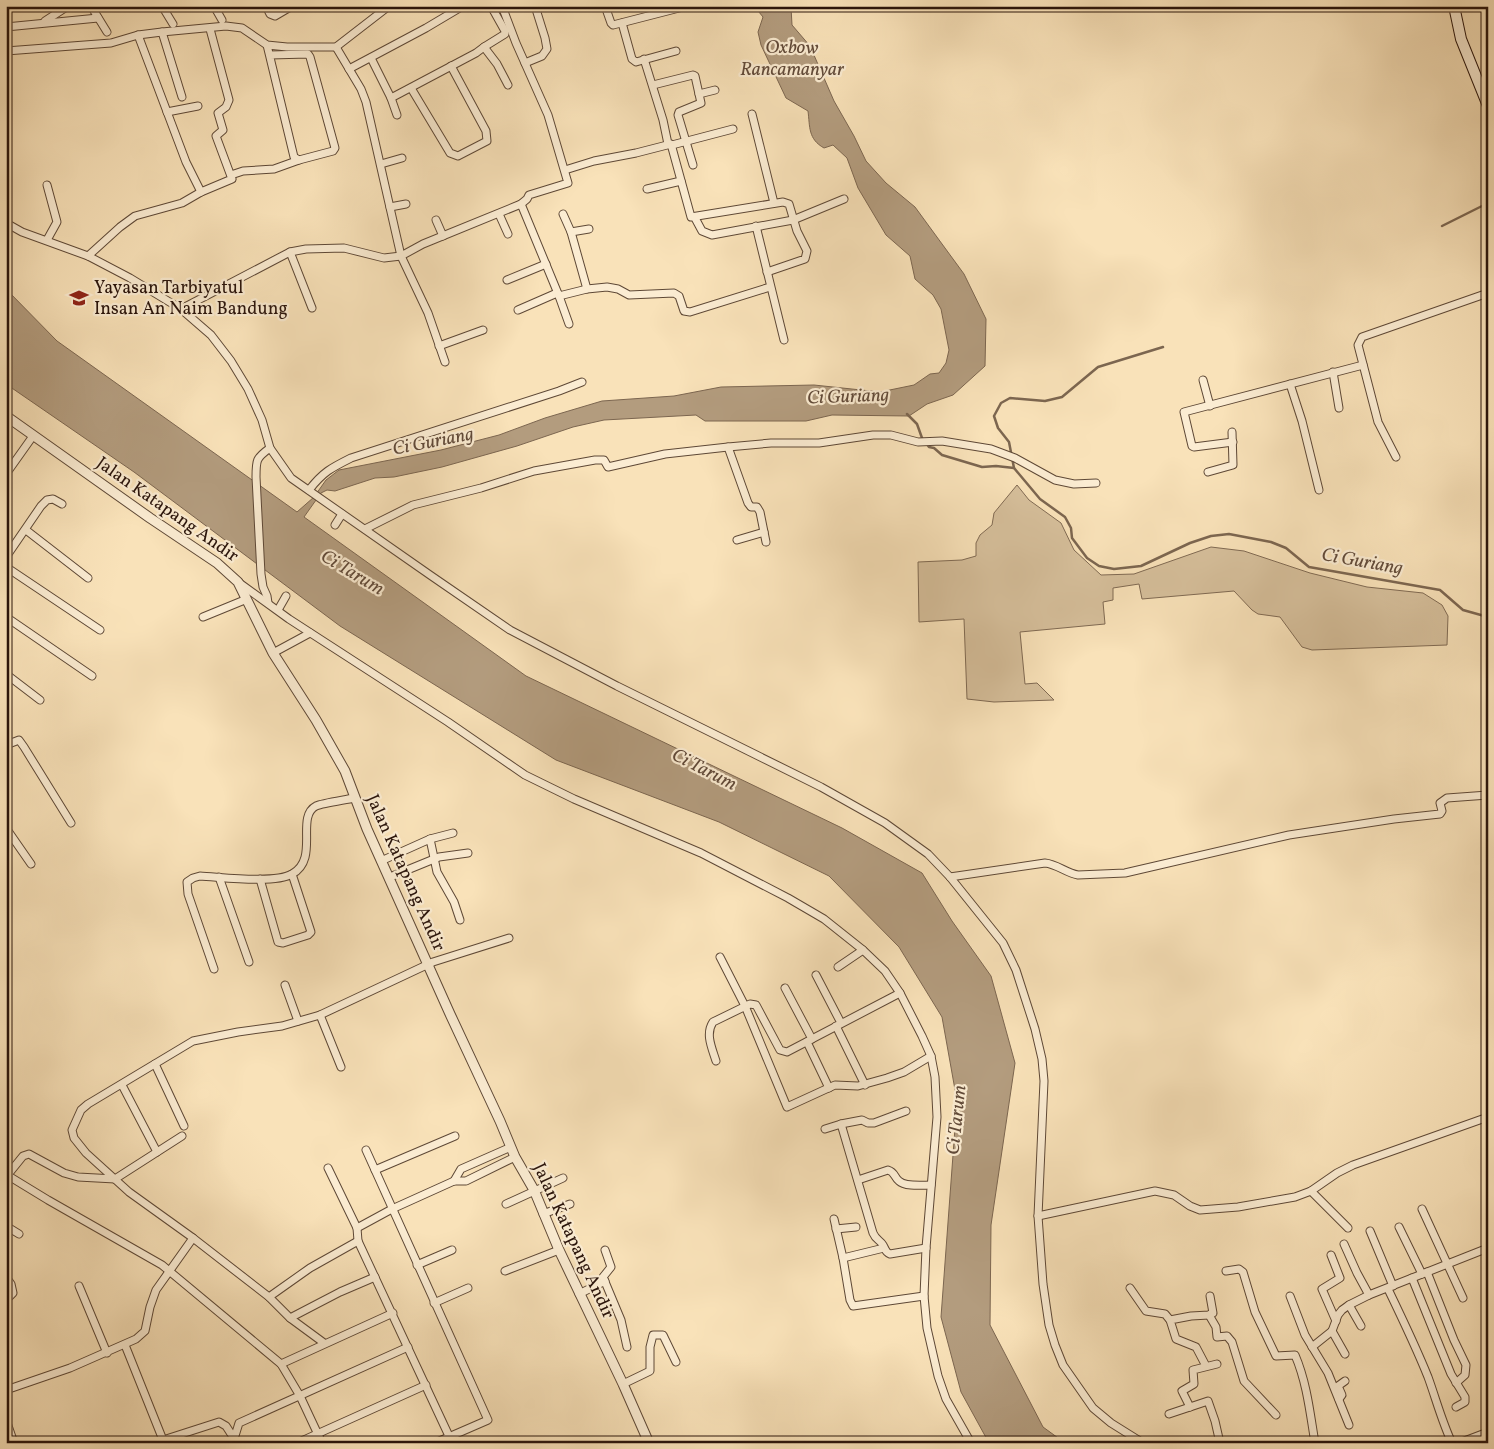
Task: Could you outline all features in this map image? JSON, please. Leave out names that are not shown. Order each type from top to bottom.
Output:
[{"type":"main road","points":[[1454,6],[1461,39],[1488,106]]},
{"type":"street","points":[[43,22],[68,6]]},
{"type":"street","points":[[91,6],[107,32]]},
{"type":"street","points":[[162,6],[173,24]]},
{"type":"street","points":[[214,6],[222,20]]},
{"type":"street","points":[[266,6],[270,14],[274,16],[292,6]]},
{"type":"street","points":[[6,51],[112,43],[138,35],[226,26],[242,28],[267,44],[287,47],[336,47],[389,6]]},
{"type":"street","points":[[349,69],[463,6]]},
{"type":"street","points":[[391,98],[451,66],[504,34],[505,31],[491,6]]},
{"type":"street","points":[[181,309],[290,252],[306,249],[344,248],[384,258],[401,256],[423,244],[522,204],[528,199],[528,195],[568,183],[548,115],[502,6]]},
{"type":"street","points":[[525,63],[542,56],[547,49],[534,6]]},
{"type":"street","points":[[605,6],[612,24],[683,7]]},
{"type":"street","points":[[6,27],[98,18]]},
{"type":"street","points":[[622,22],[632,59],[636,62],[676,52]]},
{"type":"street","points":[[88,256],[135,216],[175,205],[232,179],[216,136],[223,130],[218,113],[226,107],[229,100],[210,29]]},
{"type":"street","points":[[162,32],[182,97]]},
{"type":"street","points":[[138,35],[186,162],[201,192]]},
{"type":"street","points":[[267,44],[294,158],[299,160]]},
{"type":"street","points":[[336,47],[361,89],[366,102],[382,164],[401,256],[428,313],[445,362]]},
{"type":"street","points":[[484,47],[497,64],[508,85]]},
{"type":"street","points":[[231,175],[243,171],[274,169],[332,151],[335,148],[308,54],[270,56]]},
{"type":"street","points":[[371,58],[391,98],[397,115]]},
{"type":"street","points":[[644,60],[682,180],[690,217],[695,218],[783,202],[789,204],[793,220],[807,251],[805,259],[767,272]]},
{"type":"street","points":[[411,88],[450,152],[458,156],[478,146],[487,141],[486,131],[451,66]]},
{"type":"street","points":[[653,85],[695,76],[700,103],[678,113],[693,165]]},
{"type":"street","points":[[699,94],[715,90]]},
{"type":"street","points":[[167,112],[198,106]]},
{"type":"street","points":[[752,114],[774,204]]},
{"type":"street","points":[[565,170],[594,161],[636,153],[733,129]]},
{"type":"street","points":[[382,164],[402,158]]},
{"type":"street","points":[[647,189],[682,180]]},
{"type":"street","points":[[47,185],[57,222],[48,240]]},
{"type":"street","points":[[695,218],[702,231],[712,235],[793,220],[844,199]]},
{"type":"street","points":[[390,207],[406,204]]},
{"type":"street","points":[[522,204],[569,324]]},
{"type":"street","points":[[500,214],[508,234]]},
{"type":"street","points":[[563,214],[571,232],[587,289]]},
{"type":"street","points":[[436,220],[443,236]]},
{"type":"street","points":[[6,223],[22,232],[88,256],[130,278],[181,309],[211,335],[231,360],[262,420],[270,448],[291,478],[342,514],[510,630],[821,788],[885,823],[928,854],[950,877],[1003,944],[1016,970],[1036,1029],[1044,1080],[1038,1216],[1043,1284],[1049,1325],[1055,1345],[1063,1365],[1094,1408],[1111,1423],[1143,1443]]},
{"type":"street","points":[[756,226],[784,340]]},
{"type":"street","points":[[571,232],[589,229]]},
{"type":"street","points":[[290,252],[312,308]]},
{"type":"street","points":[[507,280],[546,264]]},
{"type":"street","points":[[518,310],[558,294],[607,287],[618,289],[629,295],[674,294],[679,296],[684,311],[690,312],[770,287]]},
{"type":"street","points":[[1396,457],[1378,422],[1358,345],[1362,337],[1488,293]]},
{"type":"street","points":[[439,346],[484,330]]},
{"type":"street","points":[[1233,442],[1192,446],[1184,412],[1363,365]]},
{"type":"street","points":[[1334,372],[1339,408]]},
{"type":"street","points":[[1203,380],[1210,406]]},
{"type":"street","points":[[314,494],[318,478],[329,469],[351,458],[582,382]]},
{"type":"street","points":[[1290,384],[1302,420],[1319,490]]},
{"type":"street","name":"Jalan Katapang Andir","points":[[6,416],[216,563],[241,584],[273,653],[316,720],[344,771],[381,861],[390,877],[515,1156],[534,1190],[559,1250],[649,1443]]},
{"type":"street","points":[[1208,472],[1233,465],[1232,432]]},
{"type":"street","points":[[366,529],[413,505],[534,472],[604,460],[607,466],[615,466],[665,454],[728,447],[819,443],[873,435],[904,437],[918,442],[942,442],[991,449],[1015,458],[1045,475],[1065,483],[1096,483]]},
{"type":"street","points":[[6,474],[33,436]]},
{"type":"street","points":[[728,447],[748,503],[751,506],[757,507],[760,512],[766,542]]},
{"type":"street","points":[[268,604],[269,600],[260,574],[256,466],[259,456],[270,448]]},
{"type":"street","points":[[6,557],[47,500],[55,499],[62,504]]},
{"type":"street","points":[[335,525],[342,514]]},
{"type":"street","points":[[26,530],[88,578]]},
{"type":"street","points":[[737,540],[764,532]]},
{"type":"street","points":[[6,567],[100,630]]},
{"type":"street","points":[[241,584],[263,587]]},
{"type":"street","points":[[241,584],[310,633],[448,722],[525,775],[574,799],[701,853],[788,898],[824,919],[863,950],[885,971],[900,993],[931,1056],[937,1095],[937,1117],[926,1248],[924,1296],[927,1328],[938,1376],[946,1399],[971,1443]]},
{"type":"street","points":[[278,610],[286,596]]},
{"type":"street","points":[[203,617],[247,599]]},
{"type":"street","points":[[6,617],[92,676]]},
{"type":"street","points":[[273,653],[310,633]]},
{"type":"street","points":[[6,674],[40,700]]},
{"type":"street","points":[[6,745],[19,740],[71,823]]},
{"type":"street","points":[[950,877],[1045,863],[1053,864],[1078,875],[1125,873],[1289,835],[1440,814],[1442,811],[1440,803],[1447,798],[1488,795]]},
{"type":"street","points":[[214,969],[188,894],[187,882],[200,876],[260,879],[292,874],[302,865],[307,853],[309,813],[316,806],[353,796]]},
{"type":"street","points":[[6,828],[31,864]]},
{"type":"street","points":[[381,861],[430,838],[453,833]]},
{"type":"street","points":[[430,838],[433,859],[454,902],[460,920]]},
{"type":"street","points":[[390,877],[433,859],[458,853],[468,853]]},
{"type":"street","points":[[260,879],[278,942],[283,943],[308,935],[311,932],[292,874]]},
{"type":"street","points":[[219,877],[249,962]]},
{"type":"street","points":[[324,1343],[290,1318],[269,1297],[193,1238],[129,1192],[86,1153],[74,1138],[72,1130],[81,1110],[193,1041],[282,1026],[320,1014],[428,964],[510,938]]},
{"type":"street","points":[[838,966],[863,950]]},
{"type":"street","points":[[720,957],[745,1006],[787,1107],[835,1084],[865,1085],[904,1072],[931,1056]]},
{"type":"street","points":[[816,975],[865,1085]]},
{"type":"street","points":[[285,986],[298,1021]]},
{"type":"street","points":[[785,988],[810,1040],[829,1088]]},
{"type":"street","points":[[716,1061],[709,1036],[710,1026],[713,1022],[745,1006],[756,1005],[776,1044],[783,1052],[787,1052],[900,993]]},
{"type":"street","points":[[320,1014],[341,1067]]},
{"type":"street","points":[[154,1064],[184,1126]]},
{"type":"street","points":[[122,1085],[157,1152]]},
{"type":"street","points":[[825,1129],[862,1120],[874,1123],[906,1111]]},
{"type":"street","points":[[1038,1216],[1155,1190],[1174,1195],[1190,1206],[1205,1210],[1295,1197],[1311,1191],[1337,1173],[1353,1165],[1488,1117]]},
{"type":"street","points":[[841,1124],[876,1239],[883,1244],[887,1253],[890,1254],[926,1248]]},
{"type":"street","points":[[182,1136],[115,1179],[71,1175],[29,1154],[23,1156],[7,1176],[169,1270],[203,1301],[281,1364],[300,1396],[322,1443]]},
{"type":"street","points":[[375,1170],[454,1136]]},
{"type":"street","points":[[454,1181],[462,1169],[511,1147]]},
{"type":"street","points":[[366,1150],[488,1420],[435,1443]]},
{"type":"street","points":[[358,1228],[392,1209],[454,1181],[466,1181],[515,1156]]},
{"type":"street","points":[[328,1168],[358,1228],[358,1241],[449,1436]]},
{"type":"street","points":[[858,1180],[888,1170],[893,1171],[898,1181],[903,1184],[931,1185]]},
{"type":"street","points":[[506,1204],[563,1178]]},
{"type":"street","points":[[1311,1191],[1348,1228]]},
{"type":"street","points":[[543,1214],[570,1204]]},
{"type":"street","points":[[1422,1209],[1463,1298]]},
{"type":"street","points":[[834,1218],[850,1300],[853,1306],[924,1296]]},
{"type":"street","points":[[6,1226],[19,1234]]},
{"type":"street","points":[[836,1229],[856,1227]]},
{"type":"street","points":[[1399,1227],[1425,1273],[1466,1365],[1465,1375],[1456,1383]]},
{"type":"street","points":[[1370,1232],[1390,1288],[1427,1375],[1439,1406],[1444,1426],[1452,1443]]},
{"type":"street","points":[[6,1390],[70,1368],[136,1340],[145,1331],[156,1290],[193,1238]]},
{"type":"street","points":[[269,1297],[310,1268],[358,1241]]},
{"type":"street","points":[[1344,1244],[1369,1295]]},
{"type":"street","points":[[843,1258],[884,1248]]},
{"type":"street","points":[[1312,1347],[1332,1331],[1338,1314],[1349,1305],[1369,1295],[1488,1248]]},
{"type":"street","points":[[417,1265],[452,1250]]},
{"type":"street","points":[[505,1271],[559,1250]]},
{"type":"street","points":[[605,1250],[611,1267],[604,1274],[605,1281],[621,1320],[627,1348]]},
{"type":"street","points":[[1331,1255],[1340,1278],[1322,1289],[1336,1320]]},
{"type":"street","points":[[1226,1271],[1239,1269],[1243,1272],[1255,1312],[1276,1356],[1295,1355],[1301,1369],[1315,1443]]},
{"type":"street","points":[[6,1276],[11,1284],[13,1293],[6,1300]]},
{"type":"street","points":[[290,1318],[340,1292],[375,1277]]},
{"type":"street","points":[[1412,1278],[1451,1374],[1466,1400],[1456,1407]]},
{"type":"street","points":[[579,1294],[605,1281]]},
{"type":"street","points":[[79,1286],[107,1353]]},
{"type":"street","points":[[434,1303],[468,1288]]},
{"type":"street","points":[[1130,1288],[1145,1310],[1165,1314],[1170,1320],[1176,1340],[1196,1347],[1206,1366]]},
{"type":"street","points":[[1170,1320],[1214,1313],[1210,1296]]},
{"type":"street","points":[[1290,1296],[1305,1335],[1328,1373],[1350,1425]]},
{"type":"street","points":[[1349,1305],[1361,1326]]},
{"type":"street","points":[[281,1364],[392,1313]]},
{"type":"street","points":[[1209,1315],[1216,1327],[1217,1337],[1227,1336],[1232,1342],[1244,1381],[1276,1415]]},
{"type":"street","points":[[1332,1331],[1345,1354]]},
{"type":"street","points":[[623,1384],[650,1371],[650,1347],[653,1335],[663,1335],[676,1362]]},
{"type":"street","points":[[125,1345],[163,1440]]},
{"type":"street","points":[[235,1441],[239,1423],[408,1347]]},
{"type":"street","points":[[1190,1407],[1182,1390],[1194,1384],[1193,1370],[1217,1364]]},
{"type":"street","points":[[1338,1399],[1342,1395],[1338,1386],[1345,1381]]},
{"type":"street","points":[[297,1443],[426,1385]]},
{"type":"street","points":[[1169,1414],[1206,1401],[1209,1402],[1220,1443]]},
{"type":"street","points":[[6,1420],[14,1443]]},
{"type":"street","points":[[154,1443],[220,1422],[226,1426],[235,1441]]},
{"type":"street","points":[[1459,1443],[1488,1432]]},
{"type":"shaded area","points":[[1017,485],[1029,500],[1061,523],[1074,550],[1101,575],[1134,574],[1211,547],[1244,551],[1310,573],[1367,587],[1423,593],[1442,605],[1448,616],[1447,645],[1312,650],[1302,647],[1280,617],[1258,614],[1234,591],[1142,599],[1139,584],[1113,588],[1113,600],[1103,602],[1105,624],[1020,632],[1025,684],[1037,683],[1054,700],[994,702],[967,699],[964,619],[919,622],[918,562],[962,560],[976,556],[976,543],[980,535],[992,525],[994,513]]},
{"type":"water","points":[[754,6],[791,7],[792,25],[810,46],[834,101],[866,161],[886,183],[915,207],[964,274],[986,319],[985,366],[953,395],[927,404],[909,416],[832,415],[806,421],[705,421],[696,415],[604,420],[573,427],[517,446],[442,467],[394,477],[375,478],[335,491],[327,490],[321,493],[304,517],[526,676],[842,828],[922,873],[952,921],[991,976],[1015,1063],[991,1225],[990,1325],[1043,1427],[1065,1443],[989,1443],[961,1392],[941,1317],[957,1101],[942,1017],[899,947],[829,876],[719,822],[556,760],[340,626],[134,472],[6,384],[6,289],[57,341],[297,512],[314,497],[326,480],[339,470],[441,450],[499,435],[545,418],[602,401],[674,396],[721,387],[814,385],[880,392],[914,385],[930,374],[939,373],[946,363],[949,350],[941,309],[933,295],[915,279],[910,256],[886,235],[858,188],[847,158],[833,145],[824,148],[815,141],[812,137],[808,111],[786,98],[761,45],[758,32],[763,17]]},
{"type":"waterway","points":[[1442,226],[1488,203]]},
{"type":"waterway","points":[[1014,468],[1009,442],[998,428],[994,416],[1001,403],[1010,398],[1045,401],[1062,397],[1098,367],[1163,347]]},
{"type":"waterway","name":"Ci Guriang","points":[[907,414],[917,424],[922,438],[929,447],[934,448],[942,455],[982,467],[1014,468],[1040,499],[1065,517],[1071,528],[1072,538],[1087,558],[1099,566],[1114,569],[1141,566],[1190,543],[1211,536],[1229,534],[1271,542],[1286,548],[1309,567],[1440,590],[1463,610],[1488,617]]},
{"type":"place","name":"Yayasan Tarbiyatul Insan An Naim Bandung","points":[[79,298]]},
{"type":"water label","name":"Oxbow Rancamanyar","points":[[792,59]]},
{"type":"water label","name":"Ci Tarum","points":[[352,573]]},
{"type":"water label","name":"Ci Tarum","points":[[704,770]]},
{"type":"water label","name":"Ci Tarum","points":[[957,1120]]}]
